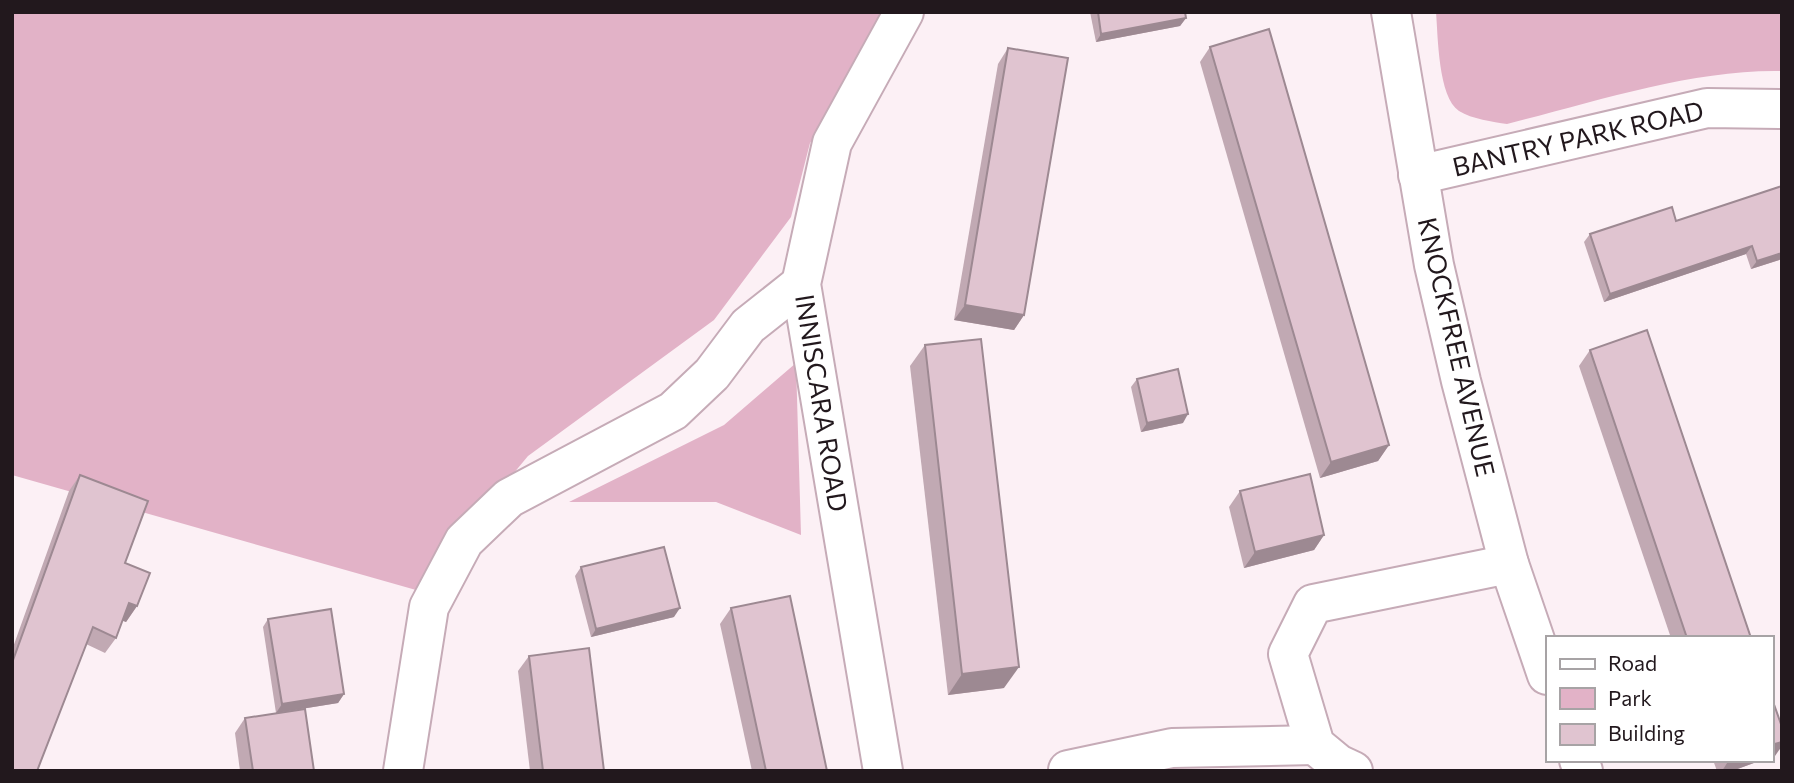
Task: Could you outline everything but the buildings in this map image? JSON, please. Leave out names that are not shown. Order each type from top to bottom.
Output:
[{"type":"street","name":"INNISCARA ROAD","points":[[883,771],[801,284],[832,142],[904,12]]},
{"type":"street","name":"KNOCKFREE AVENUE","points":[[1391,12],[1434,265],[1461,381],[1509,564],[1546,672]]},
{"type":"street","name":"BANTRY PARK ROAD","points":[[1418,175],[1707,108],[1782,109]]},
{"type":"street","points":[[403,771],[429,607],[464,541],[509,498],[673,411],[712,374],[748,326],[801,284]]},
{"type":"street","points":[[1353,771],[1338,764],[1315,745],[1288,654],[1313,604],[1509,564]]},
{"type":"street","points":[[1068,771],[1172,748],[1315,745]]},
{"type":"green space","points":[[14,12],[897,12],[810,143],[791,217],[714,320],[528,456],[416,590],[12,475]]},
{"type":"green space","points":[[1436,12],[1782,12],[1782,71],[1714,75],[1679,81],[1507,124],[1495,122],[1464,114],[1452,104],[1440,65]]},
{"type":"green space","points":[[796,363],[801,535],[716,502],[569,502],[724,425]]}]
